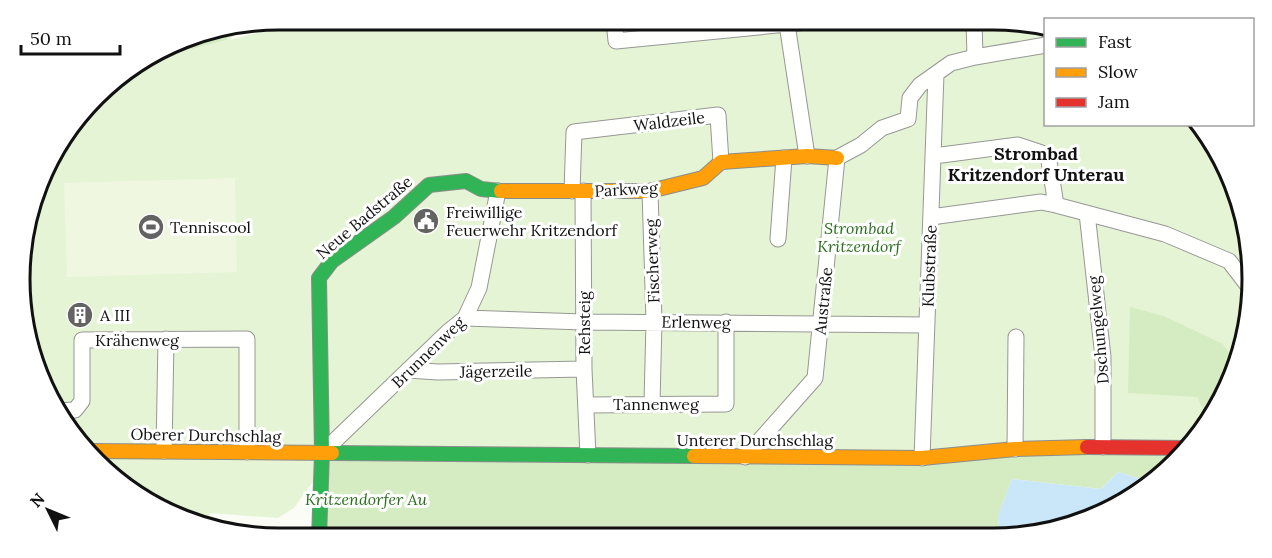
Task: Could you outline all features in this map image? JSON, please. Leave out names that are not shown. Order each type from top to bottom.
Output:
[{"type":"street","points":[[615,30],[616,41],[691,30]]},
{"type":"street","points":[[788,30],[807,156]]},
{"type":"street","points":[[974,30],[975,57]]},
{"type":"street","points":[[721,162],[807,156],[837,158],[861,145],[882,128],[908,119],[910,98],[920,85],[951,63],[1044,45]]},
{"type":"street","name":"Klubstraße","points":[[922,458],[936,74]]},
{"type":"street","name":"Waldzeile","points":[[574,132],[718,115],[721,162]]},
{"type":"street","name":"Rehsteig","points":[[574,132],[588,455]]},
{"type":"street","points":[[934,156],[1018,145],[1048,155],[1056,205]]},
{"type":"street","points":[[778,239],[784,158]]},
{"type":"street","name":"Austraße","points":[[745,457],[815,378],[837,158]]},
{"type":"street","name":"Parkweg","points":[[498,191],[650,191],[704,178],[721,162]]},
{"type":"street","name":"Neue Badstraße","points":[[319,528],[322,453],[319,278],[332,261],[394,217],[429,185],[466,181],[481,189],[498,191]]},
{"type":"street","name":"Brunnenweg","points":[[322,453],[448,331],[465,318],[479,288],[498,191]]},
{"type":"street","name":"Fischerweg","points":[[650,191],[654,321],[652,403]]},
{"type":"street","points":[[931,217],[1041,202],[1165,234],[1229,261],[1242,278]]},
{"type":"street","name":"Dschungelweg","points":[[1087,213],[1103,357],[1103,447]]},
{"type":"street","name":"Erlenweg","points":[[465,318],[584,322],[927,325]]},
{"type":"street","name":"Tannenweg","points":[[586,405],[726,404],[726,322]]},
{"type":"street","points":[[1015,449],[1016,337]]},
{"type":"street","points":[[164,451],[166,339]]},
{"type":"street","name":"Krähenweg","points":[[67,410],[75,410],[82,401],[82,340],[247,339],[246,452]]},
{"type":"street","name":"Jägerzeile","points":[[408,370],[438,372],[584,369]]},
{"type":"street","name":"Unterer Durchschlag","points":[[322,453],[922,458],[1015,449],[1176,448]]},
{"type":"street","name":"Oberer Durchschlag","points":[[99,451],[322,453]]},
{"type":"green space","name":"Strombad Kritzendorf","points":[[279,30],[993,30],[1044,35],[1044,126],[1190,126],[1209,155],[1229,199],[1240,246],[1242,279],[1240,312],[1234,343],[1231,354],[1223,344],[1197,397],[1204,412],[1178,446],[312,483],[294,508],[278,518],[210,513],[209,518],[154,495],[127,477],[81,431],[63,404],[43,359],[32,312],[30,279],[32,246],[43,199],[63,154],[81,127],[127,81],[154,63],[174,54],[227,40],[230,35],[237,34],[229,40],[265,31]]},
{"type":"green space","points":[[228,35],[227,40],[174,54],[215,38]]},
{"type":"green space","name":"Tenniscool","points":[[235,178],[237,272],[67,277],[64,183]]},
{"type":"green space","points":[[1130,307],[1164,316],[1223,344],[1231,354],[1204,412],[1197,397],[1128,393]]},
{"type":"green space","name":"Kritzendorfer Au","points":[[1172,452],[1141,479],[1118,472],[1101,489],[1012,479],[998,516],[999,528],[993,528],[324,528],[327,458]]},
{"type":"water","points":[[1118,472],[1141,479],[1118,495],[1073,515],[1026,526],[999,528],[998,516],[1012,479],[1101,489]]},
{"type":"traffic: fast","points":[[319,528],[322,453],[319,278],[332,261],[394,217],[429,185],[466,181],[481,189],[501,191]]},
{"type":"traffic: fast","points":[[332,453],[694,456]]},
{"type":"traffic: slow","points":[[501,191],[650,191],[703,178],[721,162],[807,156],[837,158]]},
{"type":"traffic: slow","points":[[694,456],[922,458],[1015,449],[1087,447]]},
{"type":"traffic: slow","points":[[99,451],[332,453]]},
{"type":"traffic: jam","points":[[1087,447],[1176,448]]},
{"type":"place","name":"Freiwillige Feuerwehr Kritzendorf","points":[[426,221]]},
{"type":"place","name":"Tenniscool","points":[[151,227]]},
{"type":"place","name":"A III","points":[[80,315]]},
{"type":"district","name":"Strombad Kritzendorf Unterau","points":[[1036,163]]}]
